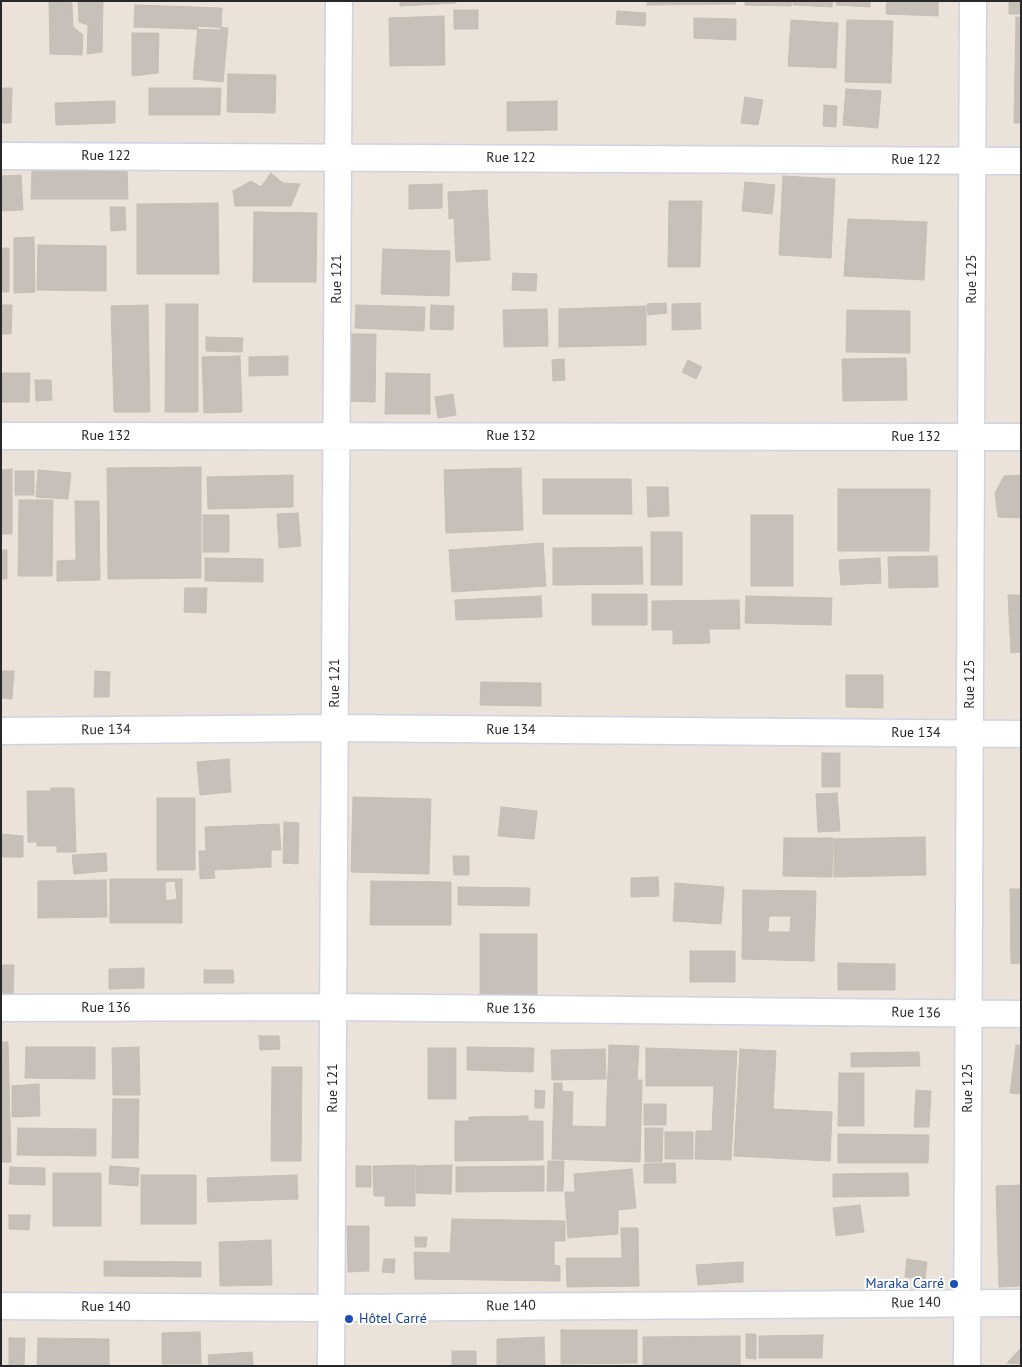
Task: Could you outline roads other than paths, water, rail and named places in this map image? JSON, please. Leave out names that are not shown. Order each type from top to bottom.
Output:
[{"type":"street","name":"Rue 121","points":[[331,1366],[339,1]]},
{"type":"street","name":"Rue 125","points":[[967,1366],[973,1]]},
{"type":"street","name":"Rue 122","points":[[1,156],[1021,161]]},
{"type":"street","name":"Rue 132","points":[[1,436],[1021,437]]},
{"type":"street","name":"Rue 134","points":[[1,731],[335,728],[1021,734]]},
{"type":"street","name":"Rue 136","points":[[1,1008],[333,1007],[1021,1014]]},
{"type":"street","name":"Rue 140","points":[[1,1306],[331,1308],[1021,1303]]},
{"type":"place","name":"Maraka Carré","points":[[954,1284]]},
{"type":"place","name":"Hôtel Carré","points":[[349,1319]]}]
